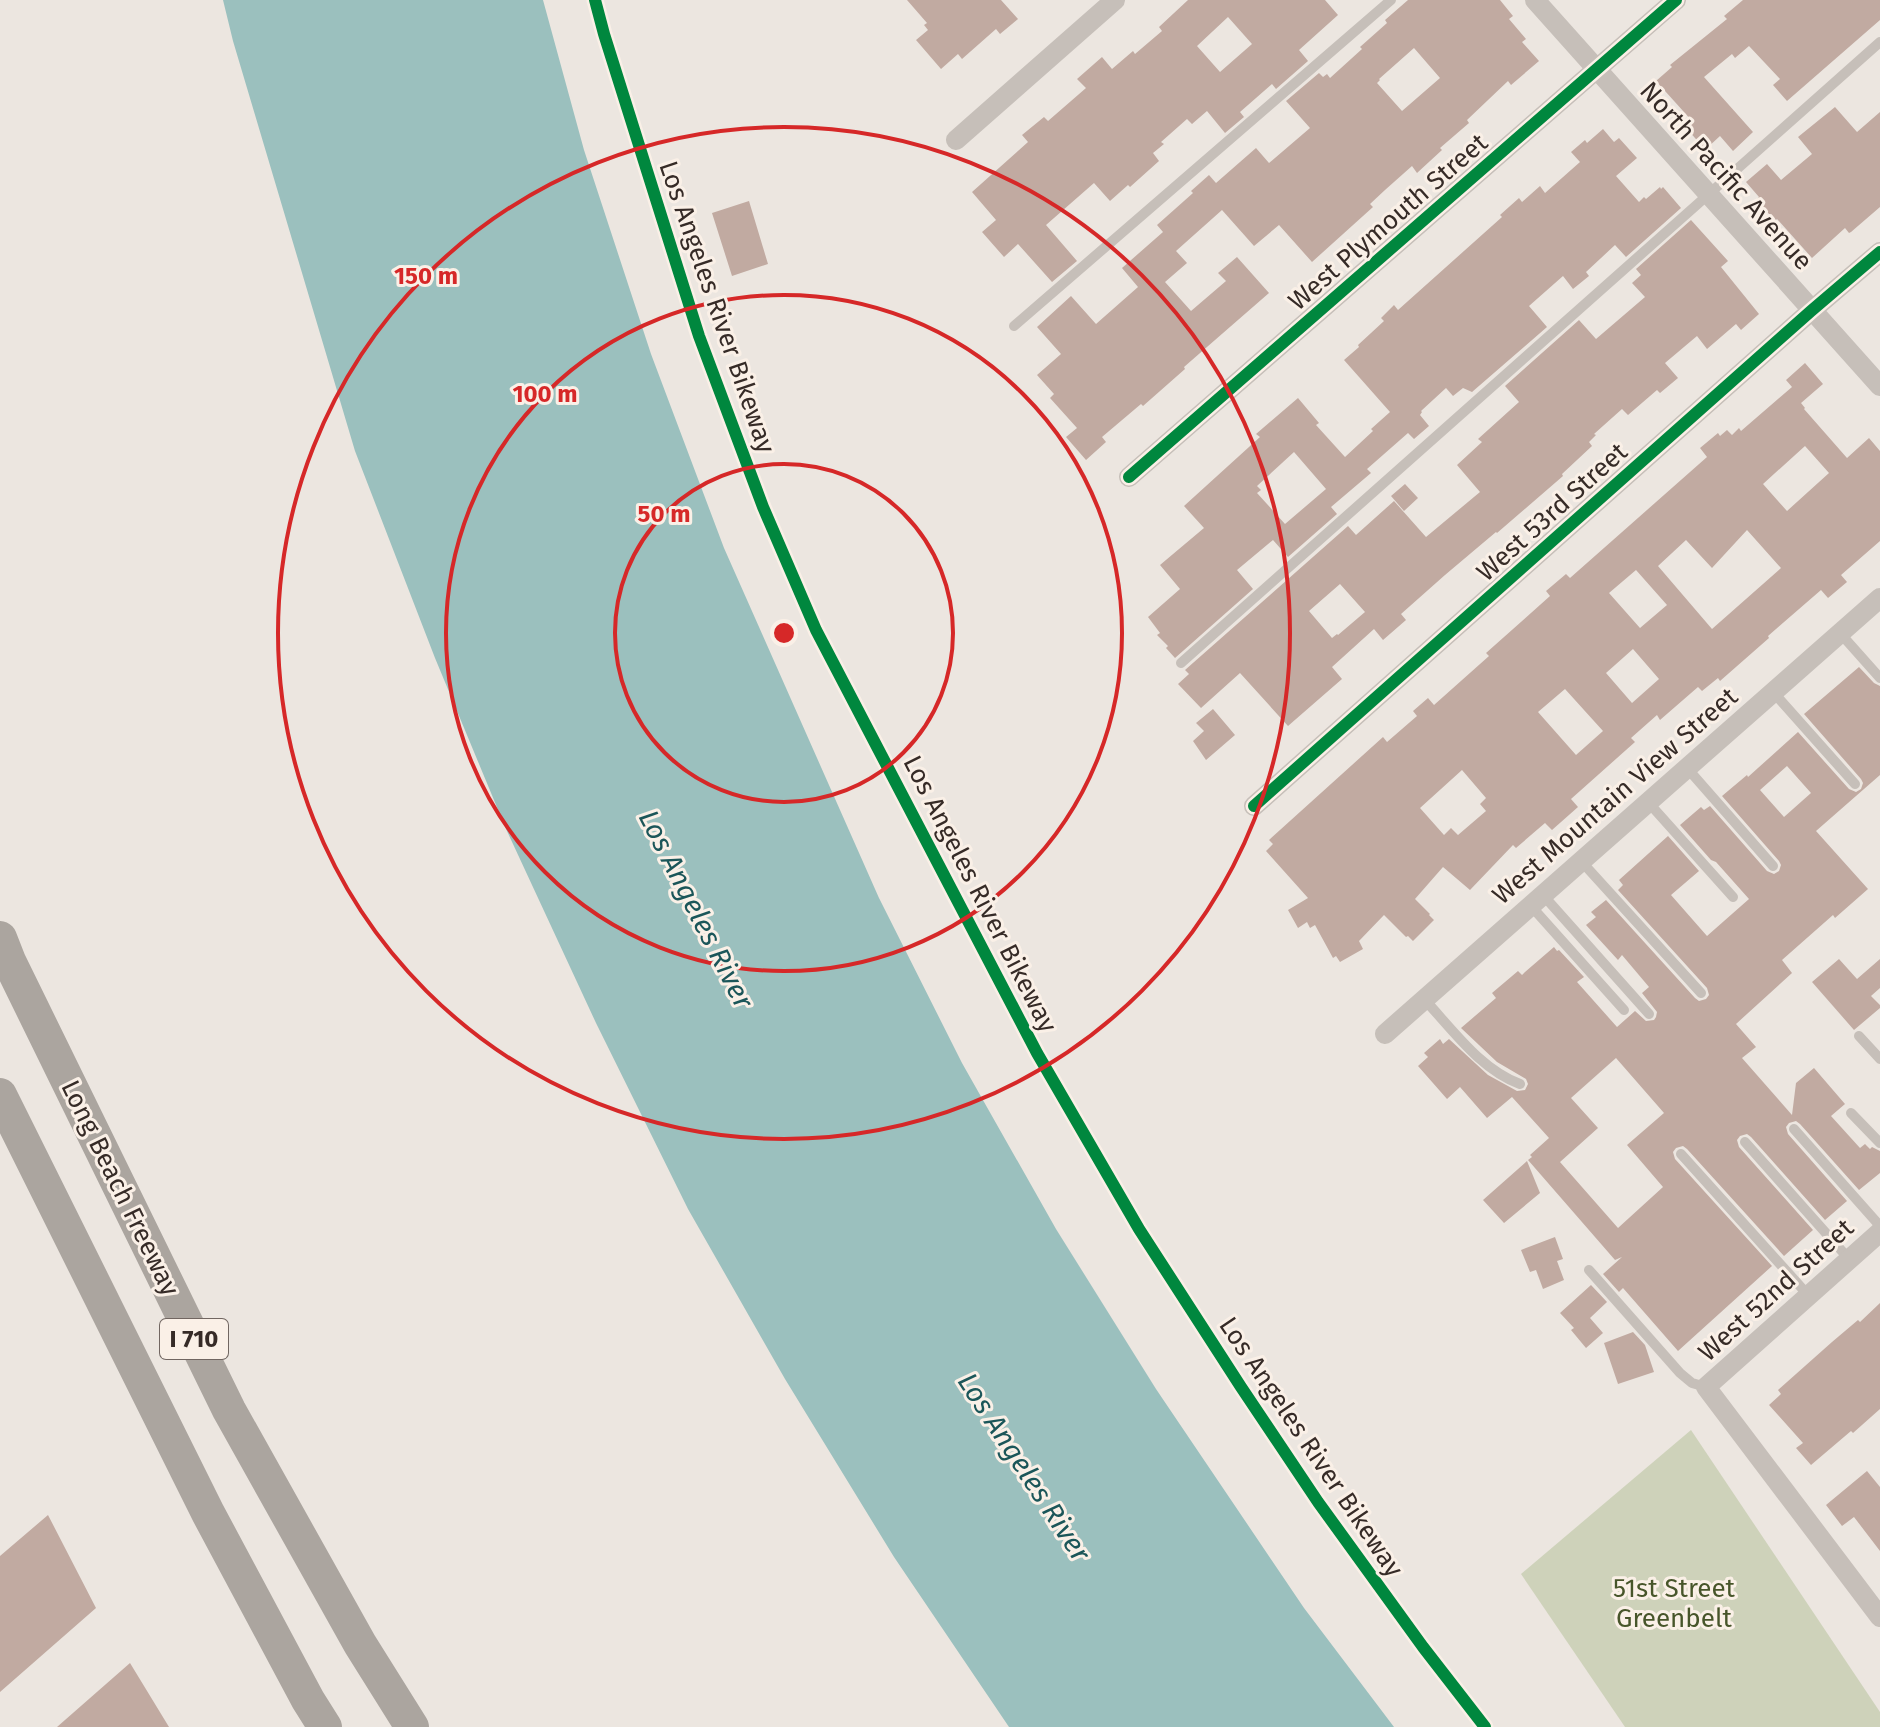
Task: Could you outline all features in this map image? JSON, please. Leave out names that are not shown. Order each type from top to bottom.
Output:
[{"type":"highway","name":"Long Beach Freeway","points":[[0,938],[229,1410],[360,1644],[412,1727]]},
{"type":"highway","name":"I 710","points":[[0,1095],[208,1513],[325,1727]]},
{"type":"street","points":[[956,140],[1115,0]]},
{"type":"street","name":"North Pacific Avenue","points":[[1535,0],[1880,386]]},
{"type":"street","name":"West Plymouth Street","points":[[1129,477],[1676,0]]},
{"type":"street","name":"West 53rd Street","points":[[1254,806],[1880,252]]},
{"type":"street","name":"West Mountain View Street","points":[[1385,1034],[1880,598]]},
{"type":"street","name":"West 52nd Street","points":[[1706,1387],[1880,1229]]},
{"type":"street","points":[[1706,1387],[1880,1617]]},
{"type":"lane","points":[[1014,326],[1391,0]]},
{"type":"lane","points":[[1181,663],[1880,42]]},
{"type":"lane","points":[[1840,633],[1880,678]]},
{"type":"lane","points":[[1773,692],[1855,784]]},
{"type":"lane","points":[[1687,768],[1773,866]]},
{"type":"lane","points":[[1648,802],[1733,897]]},
{"type":"lane","points":[[1581,861],[1701,993]]},
{"type":"lane","points":[[1537,900],[1624,1010]]},
{"type":"lane","points":[[1537,900],[1649,1014]]},
{"type":"lane","points":[[1424,999],[1486,1065],[1520,1084]]},
{"type":"lane","points":[[1859,1036],[1880,1059]]},
{"type":"lane","points":[[1851,1113],[1880,1143]]},
{"type":"lane","points":[[1794,1129],[1880,1229]]},
{"type":"lane","points":[[1745,1142],[1849,1259]]},
{"type":"lane","points":[[1681,1154],[1808,1295]]},
{"type":"lane","points":[[1589,1270],[1680,1373],[1692,1383],[1706,1387]]},
{"type":"green space","name":"51st Street Greenbelt","points":[[1691,1430],[1880,1712],[1880,1727],[1625,1727],[1521,1574]]},
{"type":"water","name":"Los Angeles River","points":[[223,0],[543,0],[584,150],[651,354],[724,548],[879,898],[962,1063],[1056,1229],[1156,1389],[1304,1608],[1394,1727],[1009,1727],[894,1557],[785,1379],[688,1209],[596,1023],[506,829],[435,658],[355,451]]},
{"type":"building","points":[[907,0],[1001,0],[1018,19],[1000,34],[996,29],[962,59],[958,54],[941,69],[916,40],[928,30],[924,25],[927,23]]},
{"type":"building","points":[[1188,0],[1325,0],[1338,15],[1299,50],[1308,61],[1276,89],[1272,84],[1240,112],[1244,117],[1225,133],[1207,111],[1192,124],[1187,119],[1153,153],[1159,161],[1130,187],[1128,185],[1110,201],[1094,183],[1046,225],[1077,261],[1052,282],[1018,244],[1004,257],[982,232],[996,220],[972,192],[1028,142],[1022,135],[1044,117],[1048,121],[1086,88],[1077,79],[1102,57],[1112,69],[1162,31],[1159,27]],"holes":[[[1228,17],[1252,44],[1220,72],[1197,46]]]},
{"type":"building","points":[[1408,0],[1500,0],[1513,16],[1509,19],[1526,39],[1522,42],[1539,61],[1511,85],[1508,81],[1417,173],[1412,166],[1370,204],[1373,207],[1312,262],[1279,225],[1254,246],[1222,210],[1176,251],[1187,263],[1165,282],[1191,311],[1226,281],[1218,273],[1237,257],[1269,293],[1143,406],[1141,404],[1102,437],[1106,442],[1086,460],[1066,437],[1077,428],[1050,398],[1054,394],[1037,375],[1061,354],[1037,327],[1071,296],[1096,324],[1138,287],[1122,268],[1163,232],[1157,225],[1209,175],[1216,183],[1256,148],[1269,163],[1310,128],[1286,101],[1319,73],[1323,77],[1327,74],[1330,78],[1387,23],[1385,20]],"holes":[[[1414,48],[1440,78],[1402,111],[1377,83]]]},
{"type":"building","points":[[1743,0],[1880,0],[1880,20],[1787,101],[1773,85],[1780,79],[1749,46],[1735,58],[1732,54],[1704,77],[1753,132],[1733,151],[1720,136],[1707,148],[1703,147],[1687,129],[1693,122],[1656,81],[1672,67],[1670,65],[1727,19],[1724,16]]},
{"type":"building","points":[[1835,107],[1857,132],[1880,112],[1880,207],[1851,232],[1845,228],[1812,258],[1756,200],[1759,197],[1746,182],[1767,164],[1781,180],[1812,154],[1798,137]]},
{"type":"building","points":[[1603,129],[1614,142],[1619,138],[1637,158],[1616,176],[1639,202],[1663,187],[1681,208],[1626,257],[1615,245],[1586,272],[1589,276],[1573,289],[1563,276],[1529,306],[1547,327],[1472,392],[1463,388],[1453,396],[1446,388],[1421,411],[1420,415],[1429,426],[1414,439],[1408,433],[1367,469],[1371,473],[1331,507],[1337,514],[1288,557],[1273,540],[1237,570],[1253,589],[1175,658],[1148,617],[1180,589],[1160,565],[1204,528],[1184,506],[1260,437],[1256,434],[1298,398],[1319,423],[1316,425],[1345,457],[1390,412],[1344,360],[1384,321],[1381,318],[1394,305],[1398,310],[1519,198],[1522,202],[1540,186],[1545,193],[1580,162],[1571,152],[1585,140],[1587,143]],"holes":[[[1294,452],[1326,489],[1285,524],[1257,493],[1261,490],[1257,486]]]},
{"type":"building","points":[[749,201],[768,264],[732,276],[712,213]]},
{"type":"building","points":[[1691,220],[1728,261],[1721,267],[1759,314],[1741,330],[1736,324],[1707,349],[1697,336],[1665,363],[1678,378],[1660,393],[1657,390],[1628,415],[1622,409],[1594,434],[1589,442],[1592,446],[1563,476],[1401,614],[1406,620],[1383,640],[1374,629],[1332,667],[1342,679],[1288,726],[1240,673],[1201,708],[1178,684],[1189,674],[1185,670],[1348,526],[1356,535],[1394,501],[1426,537],[1480,492],[1457,465],[1482,442],[1478,439],[1519,402],[1505,386],[1579,320],[1596,339],[1645,297],[1632,283],[1641,275],[1636,269]],"holes":[[[1340,584],[1365,612],[1332,638],[1309,611]]]},
{"type":"building","points":[[1805,363],[1823,384],[1801,403],[1847,458],[1869,438],[1880,451],[1880,541],[1841,575],[1847,582],[1828,598],[1821,590],[1720,681],[1718,678],[1702,691],[1698,687],[1660,720],[1657,715],[1631,738],[1635,742],[1571,799],[1578,807],[1552,830],[1545,823],[1516,848],[1513,845],[1470,890],[1443,867],[1415,899],[1434,920],[1413,941],[1384,915],[1359,941],[1363,949],[1340,962],[1336,956],[1333,958],[1315,925],[1310,928],[1307,922],[1298,928],[1288,910],[1308,898],[1266,851],[1273,844],[1269,840],[1383,737],[1387,742],[1417,716],[1413,711],[1428,698],[1434,705],[1489,656],[1486,653],[1550,596],[1546,591],[1566,574],[1570,578],[1707,457],[1700,448],[1718,433],[1720,436],[1727,430],[1732,435],[1739,428],[1741,431],[1792,387],[1786,380]],"holes":[[[1805,446],[1829,473],[1787,511],[1763,484]],[[1747,530],[1781,568],[1712,629],[1658,566],[1686,540],[1712,568]],[[1636,570],[1667,605],[1640,628],[1609,593]],[[1633,649],[1659,679],[1632,703],[1606,673]],[[1565,689],[1603,731],[1576,755],[1538,712]],[[1462,770],[1486,798],[1480,804],[1486,811],[1458,835],[1451,828],[1444,835],[1420,808]]]},
{"type":"building","points":[[1405,484],[1418,498],[1404,511],[1391,496]]},
{"type":"building","points":[[1859,667],[1880,686],[1880,775],[1816,831],[1868,889],[1782,960],[1792,973],[1736,1024],[1756,1047],[1742,1058],[1792,1115],[1796,1083],[1814,1068],[1845,1104],[1831,1116],[1860,1148],[1865,1144],[1870,1149],[1880,1151],[1880,1173],[1859,1190],[1800,1124],[1796,1121],[1789,1123],[1786,1127],[1788,1134],[1847,1201],[1825,1220],[1751,1137],[1747,1134],[1740,1136],[1737,1140],[1739,1147],[1813,1230],[1784,1256],[1687,1149],[1683,1146],[1676,1148],[1673,1152],[1675,1159],[1772,1266],[1678,1351],[1623,1288],[1619,1292],[1603,1274],[1622,1257],[1615,1260],[1528,1160],[1549,1138],[1512,1097],[1487,1118],[1460,1087],[1447,1099],[1418,1066],[1428,1057],[1424,1053],[1440,1039],[1443,1044],[1449,1039],[1488,1075],[1517,1091],[1525,1090],[1528,1084],[1526,1079],[1497,1062],[1461,1028],[1496,998],[1492,993],[1518,971],[1522,975],[1554,947],[1584,977],[1577,982],[1617,1027],[1635,1011],[1646,1021],[1654,1020],[1657,1012],[1642,993],[1649,987],[1622,955],[1618,960],[1586,925],[1596,917],[1591,912],[1606,900],[1695,998],[1699,1001],[1706,999],[1709,995],[1707,988],[1618,890],[1623,885],[1619,880],[1668,836],[1699,871],[1671,895],[1707,936],[1749,899],[1680,825],[1701,807],[1704,810],[1710,806],[1767,871],[1774,874],[1779,871],[1779,861],[1722,796],[1798,732],[1849,789],[1856,792],[1863,783],[1804,714]],"holes":[[[1787,766],[1811,793],[1784,817],[1760,790]],[[1616,1058],[1664,1113],[1627,1145],[1663,1187],[1618,1228],[1560,1162],[1598,1128],[1571,1098]]]},
{"type":"building","points":[[1213,709],[1235,735],[1206,760],[1193,741],[1204,731],[1196,723]]},
{"type":"building","points":[[1839,959],[1857,979],[1880,959],[1880,988],[1871,996],[1880,1008],[1854,1030],[1812,982]]},
{"type":"building","points":[[1527,1161],[1540,1193],[1504,1223],[1483,1200]]},
{"type":"building","points":[[1555,1237],[1563,1259],[1557,1261],[1564,1280],[1543,1289],[1536,1270],[1530,1272],[1521,1250]]},
{"type":"building","points":[[1591,1285],[1607,1302],[1590,1318],[1603,1333],[1586,1348],[1560,1313]]},
{"type":"building","points":[[1880,1303],[1880,1409],[1811,1465],[1796,1448],[1803,1443],[1769,1405],[1781,1394],[1778,1390]]},
{"type":"building","points":[[1633,1332],[1645,1345],[1654,1372],[1618,1384],[1604,1343]]},
{"type":"building","points":[[1867,1471],[1880,1487],[1880,1551],[1854,1517],[1842,1526],[1826,1505]]},
{"type":"building","points":[[48,1515],[96,1608],[0,1692],[0,1556]]},
{"type":"building","points":[[130,1663],[169,1727],[57,1727]]},
{"type":"cycle path","name":"Los Angeles River Bikeway","points":[[595,0],[699,336],[763,507],[816,630],[1037,1053],[1139,1229],[1318,1502],[1485,1727]]},
{"type":"cycle path","points":[[1129,477],[1676,0]]},
{"type":"cycle path","points":[[1254,806],[1880,252]]}]
